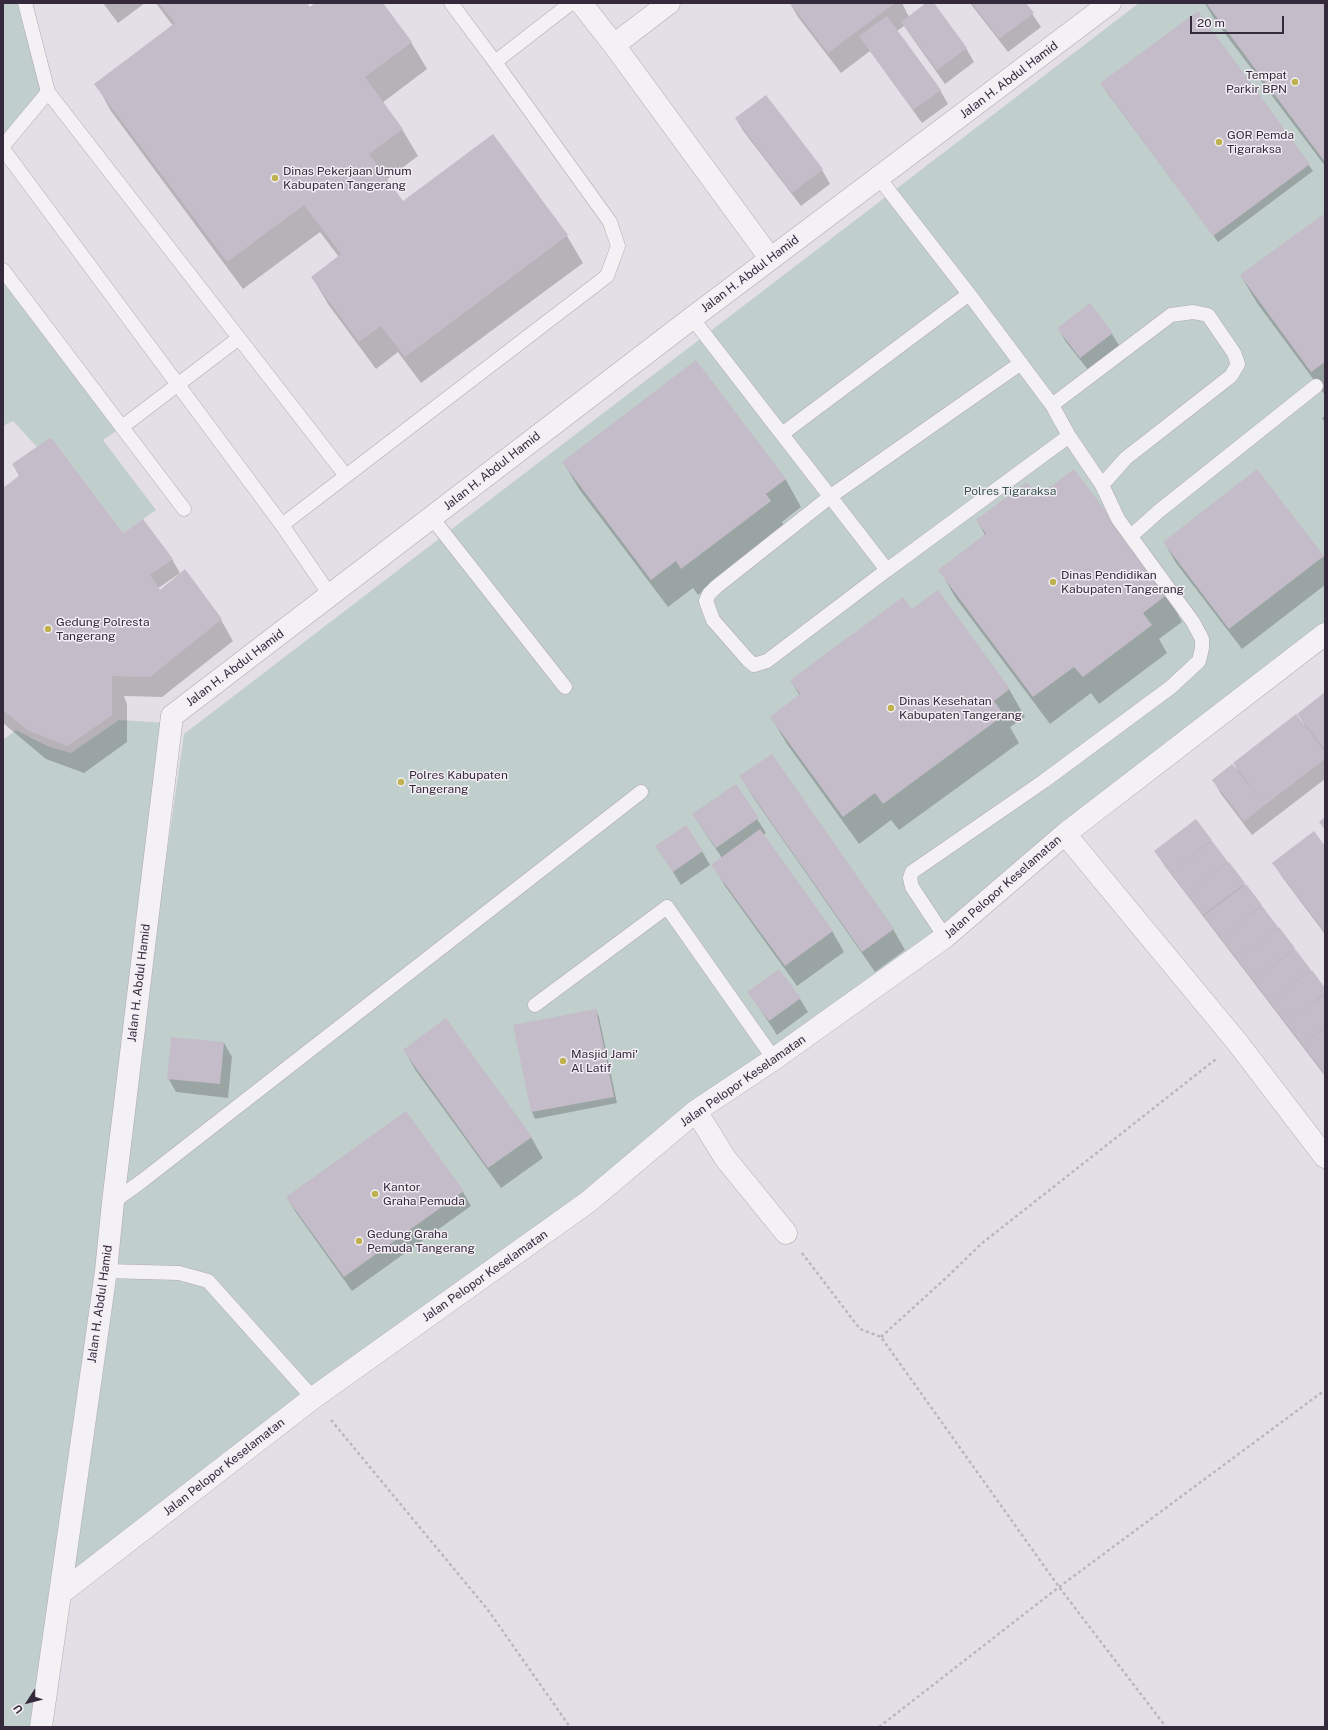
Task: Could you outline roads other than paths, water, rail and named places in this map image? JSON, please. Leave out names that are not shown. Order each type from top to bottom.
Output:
[{"type":"street","points":[[581,3],[614,45],[770,258]]},
{"type":"street","points":[[614,45],[668,3]]},
{"type":"street","name":"Jalan H. Abdul Hamid","points":[[41,1727],[106,1271],[172,716],[770,258],[879,178],[1110,3]]},
{"type":"street","name":"Jalan Pelopor Keselamatan","points":[[61,1593],[312,1398],[588,1202],[696,1112],[774,1059],[945,938],[1065,834],[1325,634]]},
{"type":"street","points":[[1065,834],[1237,1042],[1325,1157]]},
{"type":"street","points":[[696,1112],[725,1158],[786,1233]]},
{"type":"lane","points":[[25,3],[43,67],[48,92],[346,476]]},
{"type":"lane","points":[[282,525],[607,276],[618,246],[610,222],[451,3]]},
{"type":"lane","points":[[495,62],[571,3]]},
{"type":"lane","points":[[3,146],[48,92]]},
{"type":"lane","points":[[3,149],[282,525],[330,595]]},
{"type":"lane","points":[[879,178],[969,294],[1052,405],[1069,436],[1102,486],[1118,519],[1196,628],[1202,639],[1202,648],[1199,661],[1171,687],[1044,781],[912,872],[910,878],[912,887],[945,938]]},
{"type":"lane","points":[[3,270],[184,509]]},
{"type":"lane","points":[[782,434],[969,294]]},
{"type":"lane","points":[[1052,405],[1171,315],[1193,312],[1208,315],[1234,353],[1238,364],[1231,376],[1126,458],[1102,486]]},
{"type":"lane","points":[[692,318],[887,570]]},
{"type":"lane","points":[[122,427],[239,338]]},
{"type":"lane","points":[[1020,363],[831,496],[709,594],[706,601],[713,620],[754,665],[767,661],[887,570],[1069,436]]},
{"type":"lane","points":[[1131,536],[1165,506],[1316,386]]},
{"type":"lane","points":[[432,518],[565,687]]},
{"type":"lane","points":[[113,1202],[142,1182],[641,792]]},
{"type":"lane","points":[[535,1005],[667,907],[774,1059]]},
{"type":"lane","points":[[106,1271],[179,1274],[208,1281],[312,1398]]},
{"type":"place","name":"Tempat Parkir BPN","points":[[1295,82]]},
{"type":"place","name":"GOR Pemda Tigaraksa","points":[[1219,142]]},
{"type":"place","name":"Dinas Pekerjaan Umum Kabupaten Tangerang","points":[[275,178]]},
{"type":"place","name":"Dinas Pendidikan Kabupaten Tangerang","points":[[1053,582]]},
{"type":"place","name":"Gedung Polresta Tangerang","points":[[48,629]]},
{"type":"place","name":"Dinas Kesehatan Kabupaten Tangerang","points":[[891,708]]},
{"type":"place","name":"Polres Kabupaten Tangerang","points":[[401,782]]},
{"type":"place","name":"Masjid Jami' Al Latif","points":[[563,1061]]},
{"type":"place","name":"Kantor Graha Pemuda","points":[[375,1194]]},
{"type":"place","name":"Gedung Graha Pemuda Tangerang","points":[[359,1241]]},
{"type":"park label","name":"Polres Tigaraksa","points":[[1010,491]]}]
